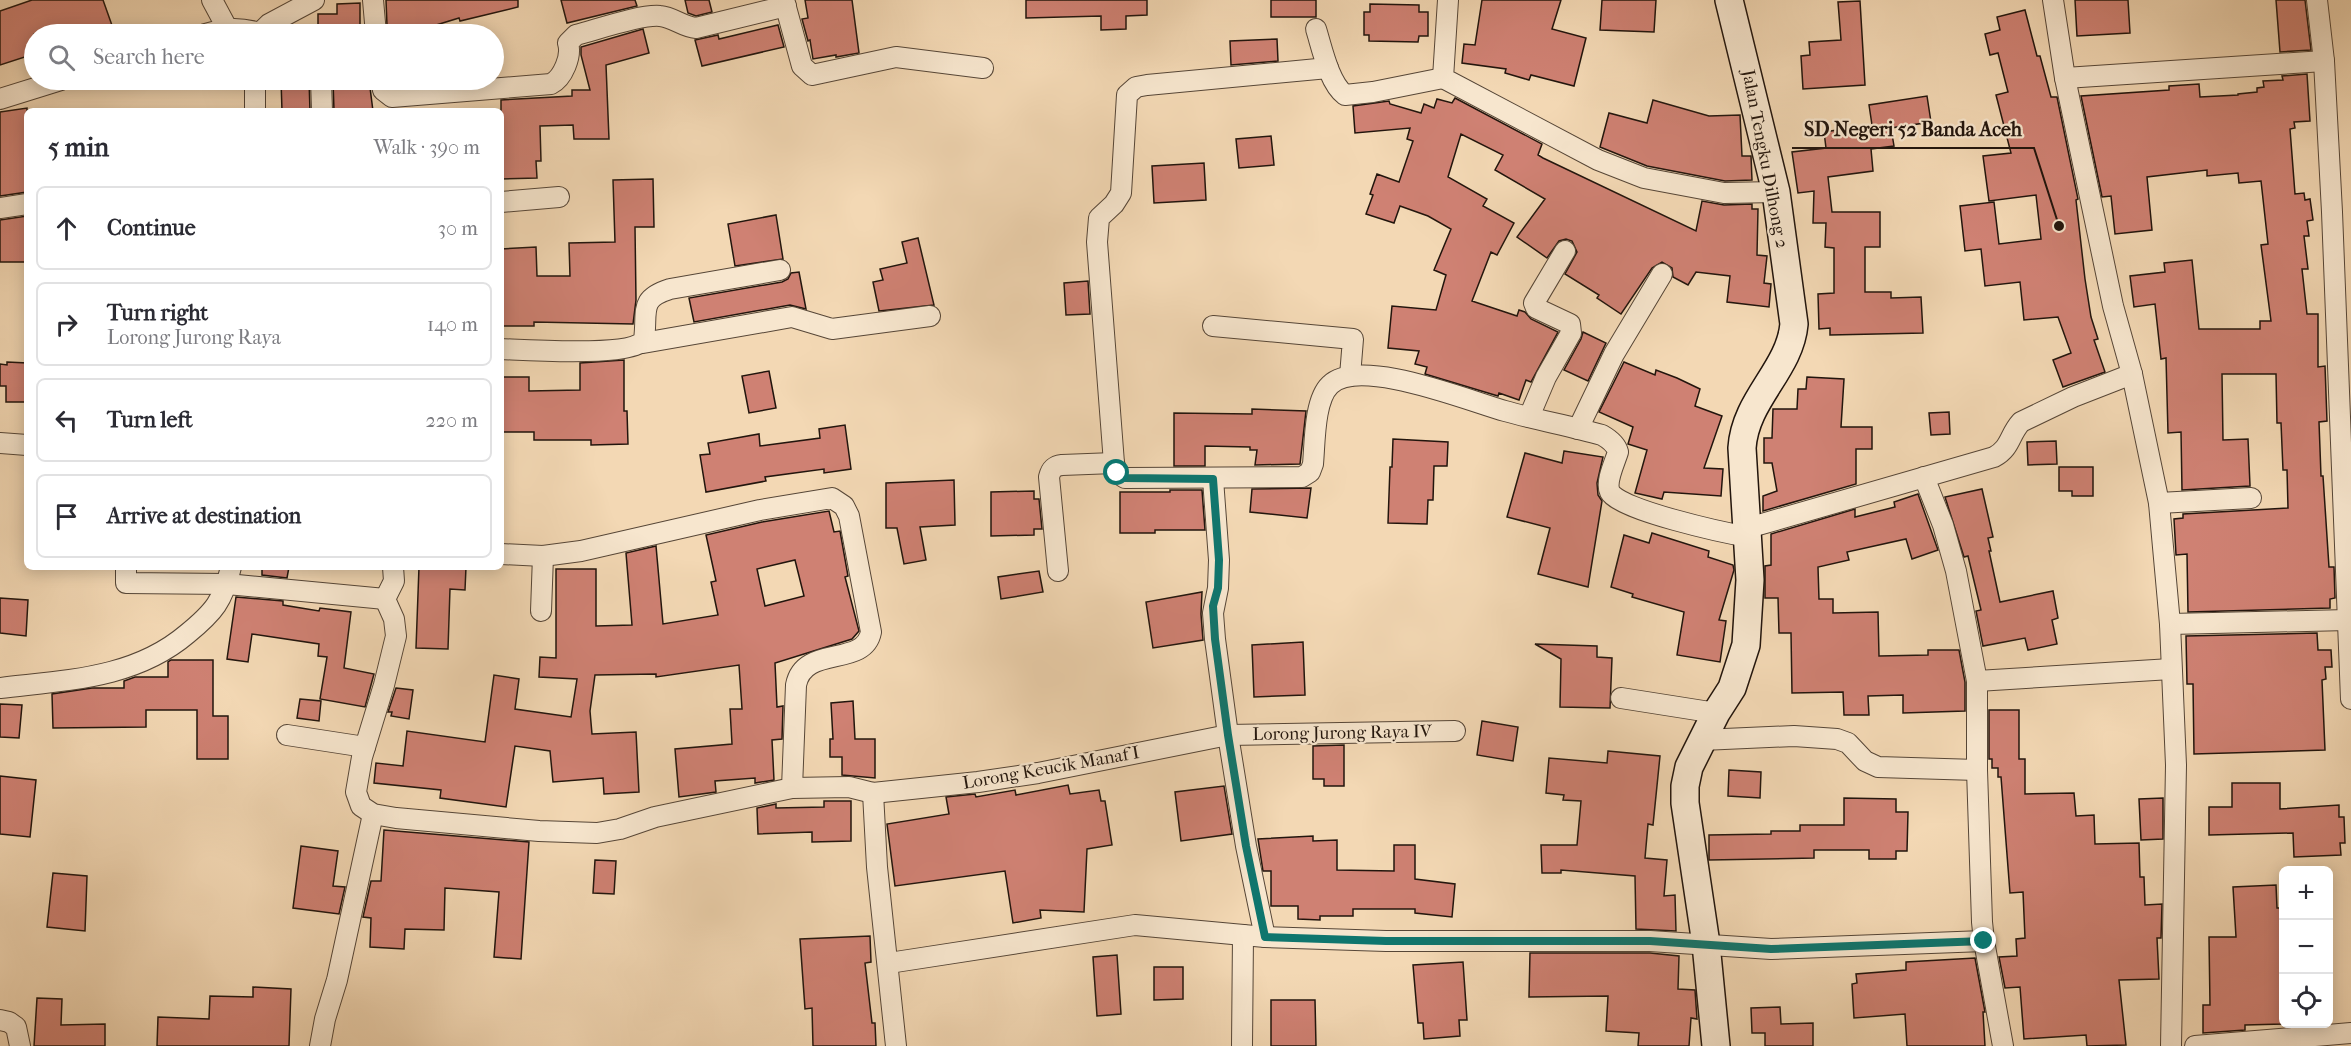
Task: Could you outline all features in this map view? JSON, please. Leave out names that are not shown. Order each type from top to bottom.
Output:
[{"type":"street","points":[[212,0],[225,24]]},
{"type":"street","points":[[269,24],[314,0]]},
{"type":"street","points":[[373,0],[375,24]]},
{"type":"street","points":[[1443,78],[1448,0]]},
{"type":"street","name":"Jalan Tengku Dilhong 2","points":[[1716,1046],[1706,944],[1685,803],[1685,786],[1689,767],[1716,713],[1732,688],[1746,645],[1750,580],[1743,433],[1751,411],[1787,353],[1793,338],[1794,324],[1776,192],[1730,0]]},
{"type":"street","points":[[2053,0],[2065,78],[2113,306],[2132,374],[2159,503],[2170,624],[2176,776],[2171,1046]]},
{"type":"street","points":[[2317,0],[2324,61],[2351,699]]},
{"type":"street","points":[[504,88],[551,84],[562,75],[570,48],[568,43],[576,35],[652,16],[669,17],[689,28],[696,28],[785,3],[802,66],[812,75],[896,57],[983,68]]},
{"type":"street","points":[[1316,29],[1328,68],[1345,95],[1373,92],[1443,78],[1598,160],[1644,178],[1724,193],[1776,192]]},
{"type":"street","points":[[2065,78],[2324,61]]},
{"type":"street","points":[[1328,68],[1147,85],[1137,87],[1127,95],[1121,193],[1097,223],[1114,463],[1121,478],[1295,478],[1307,475],[1313,464],[1319,410],[1323,395],[1338,379],[1367,375],[1436,388],[1529,417],[1602,435],[1610,439],[1617,447],[1618,452],[1609,483],[1611,493],[1618,500],[1653,513],[1749,532],[1924,477],[1994,458],[2004,452],[2021,422],[2073,397],[2132,374]]},
{"type":"street","points":[[0,99],[29,90]]},
{"type":"street","points":[[255,90],[255,108]]},
{"type":"street","points":[[321,90],[322,108]]},
{"type":"street","points":[[385,95],[400,97],[481,90]]},
{"type":"street","points":[[504,202],[559,197]]},
{"type":"street","points":[[0,208],[24,204]]},
{"type":"street","points":[[1529,417],[1546,377],[1571,333],[1570,324],[1536,308],[1534,303],[1565,251]]},
{"type":"street","points":[[643,343],[646,308],[655,294],[670,289],[780,270]]},
{"type":"street","points":[[1578,429],[1614,354],[1662,273]]},
{"type":"street","points":[[504,349],[586,351],[628,349],[643,343],[792,317],[832,329],[930,316]]},
{"type":"street","points":[[1213,326],[1353,339],[1350,376]]},
{"type":"street","points":[[0,443],[24,445]]},
{"type":"street","points":[[1058,571],[1049,477],[1051,471],[1056,466],[1062,465],[1114,463]]},
{"type":"street","points":[[1924,477],[1943,525],[1956,571],[1977,681],[1980,891],[1984,941],[2003,1046]]},
{"type":"street","points":[[1213,479],[1219,576],[1213,613],[1228,735],[1246,846],[1265,937]]},
{"type":"street","points":[[504,554],[543,556],[581,551],[760,510],[825,498],[839,500],[849,516],[871,632],[863,648],[811,663],[800,671],[792,788]]},
{"type":"street","points":[[2159,503],[2251,498]]},
{"type":"street","points":[[541,611],[543,556]]},
{"type":"street","points":[[126,570],[126,583],[229,575],[385,600]]},
{"type":"street","points":[[385,600],[394,581],[393,570]]},
{"type":"street","points":[[0,688],[93,677],[140,663],[162,653],[201,623],[218,605],[229,575]]},
{"type":"street","points":[[320,1046],[325,1019],[340,969],[373,814],[361,806],[356,792],[365,747],[384,686],[396,636],[394,619],[385,600]]},
{"type":"street","points":[[2170,624],[2348,620]]},
{"type":"street","points":[[1977,681],[2171,669]]},
{"type":"street","points":[[1621,698],[1716,713]]},
{"type":"street","name":"Lorong Jurong Raya IV","points":[[1228,735],[1455,731]]},
{"type":"street","points":[[287,735],[365,747]]},
{"type":"street","name":"Lorong Keucik Manaf I","points":[[373,814],[539,831],[597,833],[620,829],[655,817],[792,788],[849,787],[873,793],[978,782],[1038,773],[1228,735]]},
{"type":"street","points":[[1702,740],[1794,736],[1837,739],[1848,743],[1865,761],[1878,767],[1977,770]]},
{"type":"street","points":[[873,793],[877,867],[896,1046]]},
{"type":"street","points":[[889,963],[1135,925],[1265,937],[1386,941],[1650,941],[1771,949],[1984,941]]},
{"type":"street","points":[[1242,1046],[1243,935]]},
{"type":"street","points":[[0,1020],[16,1027],[20,1046]]},
{"type":"street","points":[[2195,1046],[2351,1033]]},
{"type":"building","points":[[32,0],[103,0],[112,24],[24,24],[24,57],[0,65],[0,11]]},
{"type":"building","points":[[386,0],[518,0],[518,7],[460,21],[459,18],[440,24],[387,24]]},
{"type":"building","points":[[561,0],[635,0],[637,6],[567,23]]},
{"type":"building","points":[[685,0],[709,0],[712,12],[696,16],[688,13]]},
{"type":"building","points":[[805,0],[852,0],[859,53],[813,59],[810,40],[808,41],[802,19],[808,18]]},
{"type":"building","points":[[1026,0],[1147,0],[1147,15],[1126,16],[1126,29],[1101,30],[1101,16],[1026,18]]},
{"type":"building","points":[[1271,0],[1316,0],[1316,17],[1271,17]]},
{"type":"building","points":[[1482,0],[1561,0],[1552,29],[1586,38],[1574,86],[1531,75],[1529,80],[1505,73],[1506,69],[1462,63],[1464,44],[1475,45]]},
{"type":"building","points":[[1602,0],[1656,0],[1654,32],[1600,30]]},
{"type":"building","points":[[2075,0],[2128,0],[2130,33],[2077,36]]},
{"type":"building","points":[[2276,0],[2305,0],[2311,50],[2280,52]]},
{"type":"building","points":[[1860,1],[1865,85],[1803,89],[1801,56],[1810,55],[1809,42],[1841,40],[1838,2]]},
{"type":"building","points":[[360,3],[360,24],[318,24],[318,14],[337,14],[337,4]]},
{"type":"building","points":[[1370,4],[1419,5],[1419,12],[1428,12],[1428,36],[1419,36],[1418,42],[1369,41],[1369,35],[1364,35],[1364,12],[1370,12]]},
{"type":"building","points":[[2025,10],[2051,97],[2057,97],[2078,199],[2076,200],[2085,279],[2091,317],[2098,339],[2094,340],[2105,372],[2063,387],[2053,360],[2071,353],[2058,317],[2024,320],[2020,282],[1985,286],[1981,249],[1965,251],[1960,206],[1994,202],[1999,244],[2041,239],[2036,195],[1989,201],[1983,156],[2011,153],[1996,95],[2008,92],[1998,53],[1990,55],[1985,34],[2000,30],[1997,17]]},
{"type":"building","points":[[778,25],[784,47],[702,66],[695,40],[718,35],[719,39]]},
{"type":"building","points":[[643,29],[649,53],[606,65],[609,139],[574,139],[573,125],[540,126],[541,161],[536,161],[537,178],[504,179],[504,108],[501,108],[501,100],[572,96],[572,90],[590,90],[581,47]]},
{"type":"building","points":[[1277,39],[1278,61],[1231,65],[1230,41]]},
{"type":"building","points":[[2307,74],[2310,121],[2294,122],[2295,128],[2290,129],[2295,194],[2304,193],[2305,200],[2310,199],[2313,220],[2307,221],[2309,236],[2304,236],[2308,269],[2302,269],[2307,314],[2318,314],[2318,367],[2325,366],[2327,421],[2319,422],[2321,476],[2323,476],[2329,567],[2334,567],[2335,598],[2330,599],[2330,608],[2188,612],[2187,554],[2176,555],[2174,519],[2183,518],[2183,514],[2288,508],[2287,470],[2283,470],[2281,423],[2277,423],[2276,374],[2222,374],[2223,440],[2248,439],[2250,486],[2182,490],[2181,432],[2168,433],[2166,358],[2161,359],[2155,304],[2134,307],[2130,276],[2165,272],[2164,263],[2192,260],[2199,329],[2260,329],[2260,321],[2271,321],[2261,245],[2268,244],[2261,181],[2239,183],[2238,173],[2207,176],[2207,170],[2147,177],[2152,230],[2115,234],[2111,196],[2102,197],[2081,96],[2169,90],[2169,86],[2199,84],[2200,97],[2238,95],[2257,92],[2257,88],[2264,87],[2263,81],[2283,80],[2282,76]]},
{"type":"building","points":[[281,90],[309,90],[310,108],[282,108]]},
{"type":"building","points":[[333,90],[370,90],[373,108],[334,108]]},
{"type":"building","points":[[1927,96],[1931,122],[1891,128],[1894,146],[1871,149],[1873,171],[1828,177],[1832,212],[1880,212],[1880,247],[1865,247],[1865,292],[1891,292],[1891,298],[1921,297],[1923,333],[1830,335],[1830,328],[1819,329],[1818,294],[1834,293],[1834,248],[1825,247],[1826,223],[1813,223],[1814,191],[1798,193],[1792,152],[1826,148],[1824,132],[1872,125],[1869,105]]},
{"type":"building","points":[[1455,98],[1542,144],[1538,155],[1543,158],[1696,231],[1702,201],[1724,205],[1752,204],[1752,209],[1758,209],[1757,255],[1767,256],[1764,283],[1771,284],[1769,307],[1727,302],[1730,276],[1696,272],[1688,285],[1673,277],[1672,268],[1662,262],[1652,268],[1621,314],[1597,298],[1599,295],[1565,274],[1577,252],[1572,241],[1566,239],[1559,241],[1547,258],[1517,237],[1545,199],[1495,170],[1503,155],[1461,134],[1448,177],[1487,199],[1483,206],[1514,223],[1497,255],[1491,252],[1472,301],[1517,316],[1519,310],[1525,312],[1531,319],[1558,332],[1531,382],[1526,380],[1519,400],[1425,374],[1427,367],[1415,364],[1419,351],[1388,348],[1392,306],[1436,310],[1446,275],[1434,270],[1451,229],[1428,216],[1400,206],[1394,223],[1366,214],[1377,174],[1399,182],[1413,141],[1407,139],[1410,128],[1355,133],[1353,106],[1389,101],[1390,104],[1421,113],[1424,104],[1434,108],[1437,99],[1452,103]]},
{"type":"building","points":[[1653,100],[1709,116],[1740,115],[1742,156],[1751,156],[1752,180],[1725,181],[1647,166],[1600,147],[1609,113],[1647,123]]},
{"type":"building","points":[[24,108],[24,192],[0,196],[0,112]]},
{"type":"building","points":[[1271,136],[1274,165],[1239,168],[1236,139]]},
{"type":"building","points":[[1204,163],[1206,200],[1154,203],[1152,166]]},
{"type":"building","points":[[653,179],[654,227],[635,227],[636,300],[633,324],[534,322],[534,326],[504,326],[504,249],[536,247],[537,276],[570,276],[569,243],[615,242],[613,180]]},
{"type":"building","points":[[776,215],[783,259],[735,266],[728,224]]},
{"type":"building","points":[[24,216],[24,262],[0,262],[0,220]]},
{"type":"building","points":[[918,238],[934,305],[879,311],[873,282],[883,280],[880,269],[907,263],[902,242]]},
{"type":"building","points":[[799,272],[806,309],[790,305],[694,322],[689,298],[782,282],[788,279],[791,273]]},
{"type":"building","points":[[1088,281],[1090,314],[1066,315],[1064,283]]},
{"type":"building","points":[[1583,332],[1606,343],[1588,381],[1564,370]]},
{"type":"building","points":[[624,360],[624,411],[627,411],[628,444],[591,445],[591,440],[534,440],[534,432],[504,432],[504,377],[529,377],[529,391],[580,390],[580,363]]},
{"type":"building","points":[[7,362],[24,363],[24,402],[6,402],[6,386],[0,386],[0,364],[7,365]]},
{"type":"building","points":[[1624,362],[1655,375],[1656,370],[1700,389],[1695,406],[1722,416],[1704,468],[1723,469],[1721,496],[1664,492],[1662,499],[1635,493],[1647,450],[1628,444],[1633,427],[1599,412]]},
{"type":"building","points":[[769,371],[776,408],[749,413],[742,376]]},
{"type":"building","points":[[1807,377],[1844,379],[1841,427],[1872,427],[1872,449],[1856,449],[1856,484],[1763,511],[1763,496],[1777,491],[1772,463],[1764,463],[1764,438],[1772,438],[1773,409],[1797,409],[1798,389],[1806,389]]},
{"type":"building","points":[[1252,409],[1306,411],[1300,464],[1255,465],[1257,450],[1250,450],[1250,447],[1205,446],[1205,466],[1174,466],[1174,413],[1252,414]]},
{"type":"building","points":[[1949,412],[1950,434],[1931,435],[1929,413]]},
{"type":"building","points":[[845,425],[851,469],[824,473],[824,469],[765,477],[766,481],[706,492],[700,455],[710,454],[708,443],[759,434],[760,446],[820,438],[819,429]]},
{"type":"building","points":[[1393,439],[1448,442],[1447,466],[1434,466],[1433,500],[1428,500],[1427,524],[1388,523]]},
{"type":"building","points":[[2056,441],[2057,464],[2028,465],[2027,442]]},
{"type":"building","points":[[1564,451],[1603,457],[1597,483],[1598,495],[1602,501],[1588,587],[1538,574],[1550,528],[1507,517],[1525,453],[1562,463]]},
{"type":"building","points":[[2059,467],[2093,467],[2093,496],[2072,496],[2072,491],[2059,491]]},
{"type":"building","points":[[954,480],[955,525],[920,527],[926,560],[904,564],[897,528],[886,528],[886,483]]},
{"type":"building","points":[[1311,488],[1307,518],[1250,512],[1252,489]]},
{"type":"building","points":[[1982,489],[1993,537],[1988,538],[1991,551],[1989,551],[2000,602],[2053,591],[2058,618],[2052,620],[2057,644],[2028,650],[2025,638],[1983,646],[1976,611],[1981,610],[1968,556],[1964,557],[1945,497]]},
{"type":"building","points":[[1170,490],[1202,490],[1205,530],[1120,533],[1120,492],[1170,492]]},
{"type":"building","points":[[1034,491],[1034,499],[1039,499],[1042,529],[1034,529],[1034,535],[991,536],[991,492]]},
{"type":"building","points":[[1918,494],[1938,550],[1912,559],[1906,539],[1847,552],[1849,560],[1818,567],[1819,599],[1833,599],[1833,613],[1878,612],[1879,656],[1928,655],[1928,650],[1959,650],[1965,682],[1965,711],[1903,713],[1903,695],[1868,696],[1869,715],[1844,715],[1843,692],[1792,693],[1791,633],[1779,633],[1778,598],[1765,598],[1765,566],[1771,565],[1771,534],[1855,509],[1855,517],[1895,507],[1894,502]]},
{"type":"building","points":[[829,511],[834,532],[840,531],[848,576],[845,577],[859,631],[852,639],[775,663],[777,707],[783,706],[782,739],[772,740],[774,780],[755,783],[755,778],[715,781],[716,792],[679,797],[675,749],[732,744],[730,709],[742,709],[739,665],[656,677],[656,674],[595,675],[590,711],[592,734],[636,732],[639,792],[604,794],[603,778],[553,782],[550,751],[515,746],[506,807],[440,798],[441,790],[374,783],[376,763],[403,766],[407,731],[485,742],[494,675],[519,679],[515,709],[571,717],[577,679],[539,677],[540,657],[556,658],[556,569],[596,569],[596,626],[632,625],[626,553],[656,546],[663,624],[718,615],[711,582],[716,581],[706,535],[762,522]],"holes":[[[795,560],[804,596],[765,606],[757,569]]]},
{"type":"building","points":[[1652,533],[1709,551],[1708,557],[1733,565],[1734,570],[1719,620],[1726,621],[1720,662],[1677,655],[1684,612],[1632,597],[1633,594],[1611,587],[1624,535],[1649,543]]},
{"type":"building","points":[[262,570],[288,570],[287,578],[262,575]]},
{"type":"building","points":[[419,570],[466,570],[465,590],[450,589],[448,649],[416,648]]},
{"type":"building","points":[[1039,571],[1043,592],[1001,599],[998,577]]},
{"type":"building","points":[[1202,592],[1203,640],[1153,648],[1146,602]]},
{"type":"building","points":[[236,597],[283,601],[283,605],[319,611],[320,608],[351,612],[344,668],[374,674],[365,707],[320,699],[327,657],[318,656],[319,644],[252,634],[248,662],[227,659]]},
{"type":"building","points":[[0,598],[28,600],[26,636],[0,633]]},
{"type":"building","points":[[2317,633],[2318,650],[2331,650],[2332,667],[2325,667],[2326,679],[2322,680],[2325,750],[2194,754],[2193,684],[2187,684],[2186,636]]},
{"type":"building","points":[[1303,642],[1305,695],[1254,697],[1252,645]]},
{"type":"building","points":[[1535,644],[1597,646],[1597,657],[1612,658],[1610,708],[1560,707],[1561,659]]},
{"type":"building","points":[[171,660],[213,660],[213,716],[228,716],[228,759],[197,759],[197,710],[146,710],[146,727],[53,728],[52,694],[92,688],[124,688],[124,681],[135,677],[168,677],[168,662]]},
{"type":"building","points":[[396,688],[413,690],[409,719],[391,716],[392,712],[388,712]]},
{"type":"building","points":[[300,699],[321,701],[319,721],[297,718]]},
{"type":"building","points":[[853,701],[855,739],[875,739],[875,778],[842,775],[842,757],[830,757],[830,739],[833,739],[831,703]]},
{"type":"building","points":[[0,704],[22,705],[19,738],[0,737]]},
{"type":"building","points":[[1989,710],[2019,710],[2019,759],[2025,759],[2025,794],[2074,793],[2076,816],[2094,815],[2095,844],[2139,843],[2140,877],[2144,877],[2145,905],[2162,904],[2161,938],[2157,938],[2159,979],[2119,980],[2126,1045],[2087,1046],[2086,1035],[2024,1039],[2020,987],[2005,988],[1999,957],[2017,956],[2016,939],[2025,938],[2023,892],[2010,893],[2001,777],[1998,777],[1998,768],[1992,768],[1992,759],[1989,759]]},
{"type":"building","points":[[1482,721],[1518,727],[1513,761],[1477,755]]},
{"type":"building","points":[[1344,745],[1344,786],[1324,786],[1324,779],[1313,779],[1313,746]]},
{"type":"building","points":[[1608,751],[1660,756],[1653,825],[1648,824],[1645,858],[1667,860],[1664,896],[1675,895],[1676,931],[1636,929],[1635,876],[1561,870],[1561,873],[1542,873],[1541,845],[1577,845],[1581,801],[1563,800],[1564,795],[1546,793],[1549,758],[1607,763]]},
{"type":"building","points":[[1729,770],[1761,772],[1760,798],[1728,796]]},
{"type":"building","points":[[0,776],[36,780],[30,837],[0,834]]},
{"type":"building","points":[[2232,783],[2280,783],[2280,809],[2339,805],[2339,817],[2344,817],[2345,843],[2340,843],[2341,855],[2294,857],[2293,833],[2209,835],[2209,807],[2232,807]]},
{"type":"building","points":[[1068,785],[1070,794],[1099,790],[1101,801],[1105,801],[1112,845],[1087,849],[1084,912],[1040,910],[1041,918],[1013,923],[1005,871],[895,886],[887,824],[949,814],[946,797],[975,794],[976,797],[1015,790],[1016,795]]},
{"type":"building","points":[[1224,786],[1232,834],[1181,841],[1175,792]]},
{"type":"building","points":[[1844,798],[1896,799],[1896,812],[1908,812],[1907,851],[1896,851],[1896,859],[1869,859],[1869,850],[1814,850],[1814,858],[1709,860],[1709,835],[1771,834],[1771,831],[1800,831],[1800,825],[1844,825]]},
{"type":"building","points":[[2163,798],[2163,839],[2141,840],[2139,799]]},
{"type":"building","points":[[824,801],[851,801],[851,841],[812,842],[812,832],[758,834],[757,808],[776,804],[776,808],[824,807]]},
{"type":"building","points":[[384,830],[529,842],[521,959],[494,957],[499,892],[445,888],[444,930],[405,929],[404,949],[370,947],[371,918],[363,917],[371,881],[381,881]]},
{"type":"building","points":[[1313,836],[1313,841],[1337,840],[1337,870],[1394,871],[1394,845],[1415,845],[1415,879],[1455,884],[1452,917],[1415,913],[1415,909],[1353,909],[1353,916],[1320,916],[1320,920],[1298,919],[1298,906],[1271,906],[1271,871],[1263,871],[1258,839]]},
{"type":"building","points":[[301,846],[338,851],[333,886],[345,887],[339,914],[293,908]]},
{"type":"building","points":[[595,860],[616,861],[614,894],[593,893]]},
{"type":"building","points":[[53,873],[87,876],[85,931],[47,927]]},
{"type":"building","points":[[2276,885],[2277,908],[2279,908],[2279,1024],[2245,1025],[2245,1030],[2203,1033],[2203,1005],[2210,1005],[2209,937],[2236,937],[2233,887]]},
{"type":"building","points":[[870,936],[871,962],[865,963],[872,1023],[875,1023],[876,1046],[813,1046],[812,1008],[805,1009],[800,939]]},
{"type":"building","points":[[1530,953],[1650,953],[1679,956],[1678,989],[1695,990],[1697,1019],[1691,1018],[1689,1046],[1638,1046],[1639,1033],[1606,1031],[1608,996],[1529,997]]},
{"type":"building","points":[[1117,955],[1121,1014],[1097,1016],[1093,957]]},
{"type":"building","points":[[1975,958],[1985,1012],[1983,1012],[1985,1046],[1907,1046],[1905,1014],[1854,1018],[1852,984],[1857,983],[1856,974],[1906,970],[1906,962]]},
{"type":"building","points":[[1463,962],[1467,1020],[1459,1020],[1460,1036],[1424,1039],[1423,1023],[1418,1023],[1413,965]]},
{"type":"building","points":[[1154,967],[1183,967],[1183,999],[1154,1000]]},
{"type":"building","points":[[253,987],[291,989],[289,1046],[157,1046],[158,1017],[209,1019],[210,996],[253,997]]},
{"type":"building","points":[[37,998],[62,999],[61,1025],[105,1024],[105,1046],[34,1046]]},
{"type":"building","points":[[1271,1000],[1315,1000],[1316,1046],[1271,1046]]},
{"type":"building","points":[[1780,1007],[1781,1024],[1813,1023],[1813,1046],[1765,1046],[1765,1033],[1752,1033],[1751,1008]]},
{"type":"place","name":"SD Negeri 52 Banda Aceh","points":[[2059,226]]},
{"type":"route","points":[[1117,473],[1121,478],[1213,479],[1219,560],[1218,588],[1213,606],[1215,639],[1246,846],[1265,937],[1568,943],[1650,941],[1771,949],[1984,941]]}]
